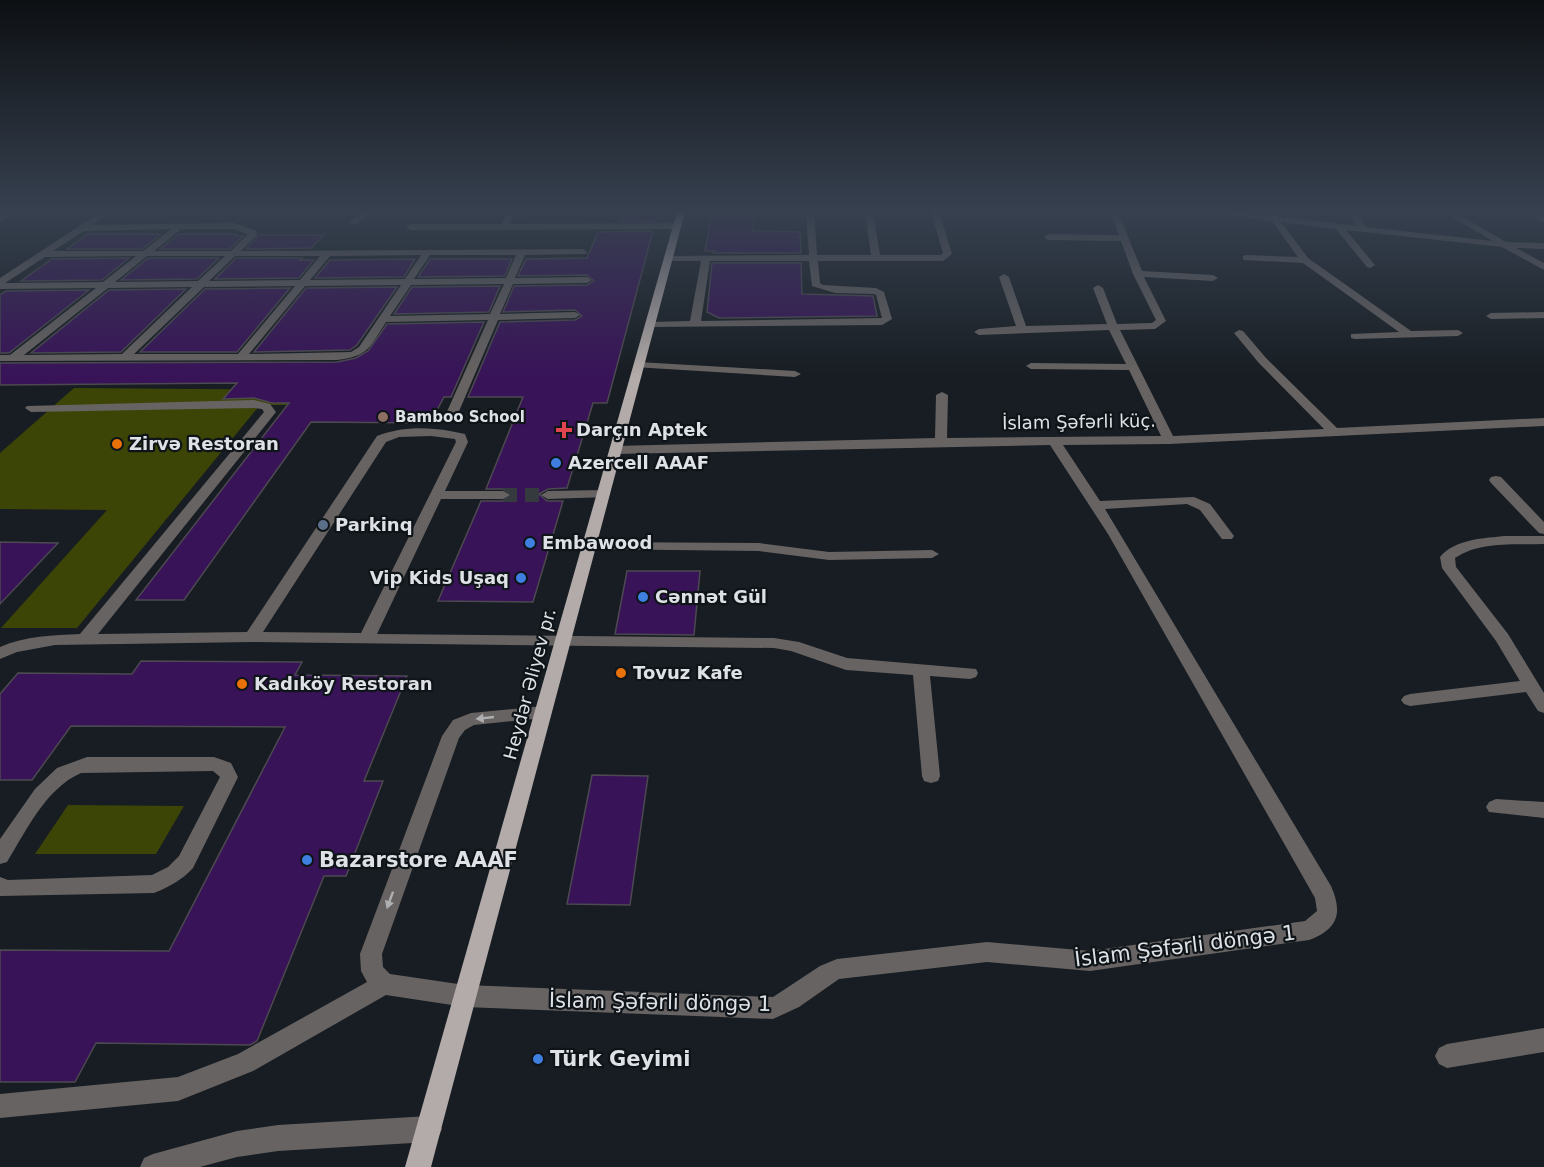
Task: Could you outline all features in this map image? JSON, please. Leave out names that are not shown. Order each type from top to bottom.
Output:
[{"type":"main road","name":"Heydər Əliyev pr.","points":[[418,1167],[666,266]]},
{"type":"street","points":[[0,284],[25,266]]},
{"type":"street","points":[[13,357],[128,266]]},
{"type":"street","points":[[125,357],[222,266]]},
{"type":"street","points":[[241,357],[316,266]]},
{"type":"street","points":[[0,358],[337,357],[354,355],[363,349],[385,319],[419,266]]},
{"type":"street","points":[[451,416],[515,266]]},
{"type":"street","points":[[695,324],[705,266]]},
{"type":"street","points":[[650,325],[875,324],[886,319],[880,294],[876,291],[818,287],[815,284],[813,266]]},
{"type":"street","points":[[979,332],[1160,324],[1161,321],[1135,266]]},
{"type":"street","points":[[1314,266],[1396,322],[1410,335]]},
{"type":"street","points":[[1138,274],[1213,278]]},
{"type":"street","points":[[1004,277],[1022,329]]},
{"type":"street","points":[[0,284],[587,280]]},
{"type":"street","points":[[1098,288],[1131,367],[1169,440]]},
{"type":"street","points":[[385,319],[575,315]]},
{"type":"street","points":[[1491,316],[1544,315]]},
{"type":"street","points":[[1239,333],[1262,360],[1334,432]]},
{"type":"street","points":[[1355,336],[1458,333]]},
{"type":"street","points":[[638,365],[795,374]]},
{"type":"street","points":[[1031,366],[1131,367]]},
{"type":"street","points":[[941,442],[942,395]]},
{"type":"street","points":[[31,408],[254,404],[266,406],[270,412],[85,639]]},
{"type":"street","name":"İslam Şəfərli küç.","points":[[615,450],[941,442],[1169,440],[1544,422]]},
{"type":"street","points":[[252,637],[381,439],[400,433],[451,434],[461,437],[462,442],[438,495],[367,638]]},
{"type":"street","name":"İslam Şəfərli döngə 1","points":[[384,984],[465,996],[773,1008],[798,997],[816,980],[837,969],[987,952],[1010,952],[1062,961],[1090,961],[1309,930],[1323,922],[1329,913],[1327,901],[1097,505],[1054,441]]},
{"type":"street","points":[[1496,480],[1544,530]]},
{"type":"street","points":[[548,495],[603,494]]},
{"type":"street","points":[[438,495],[503,495]]},
{"type":"street","points":[[1097,505],[1189,500],[1205,507],[1227,537]]},
{"type":"street","points":[[1544,540],[1469,544],[1456,549],[1447,557],[1449,568],[1502,638],[1529,686],[1544,707]]},
{"type":"street","points":[[589,546],[759,547],[829,556],[932,554]]},
{"type":"street","points":[[0,653],[31,643],[85,639],[252,637],[774,643],[793,646],[846,664],[970,673]]},
{"type":"street","points":[[921,670],[931,776]]},
{"type":"street","points":[[1410,700],[1529,686]]},
{"type":"street","points":[[0,1106],[178,1089],[245,1063],[384,984],[372,971],[371,954],[451,736],[459,725],[471,719],[543,712]]},
{"type":"street","points":[[0,856],[9,827],[55,779],[70,769],[87,764],[214,764],[224,768],[229,777],[186,862],[175,873],[154,884],[4,889],[0,886]]},
{"type":"street","points":[[1496,807],[1544,810]]},
{"type":"street","points":[[1447,1056],[1544,1040]]},
{"type":"street","points":[[153,1167],[237,1144],[278,1138],[429,1129]]},
{"type":"green space","points":[[74,388],[317,390],[306,405],[260,405],[77,628],[1,628],[107,510],[0,509],[0,453]]},
{"type":"green space","points":[[68,805],[184,806],[156,854],[35,854]]},
{"type":"building","points":[[41,266],[119,266],[102,280],[21,281]]},
{"type":"building","points":[[138,266],[210,266],[197,279],[121,280]]},
{"type":"building","points":[[228,266],[309,266],[299,278],[215,279]]},
{"type":"building","points":[[325,266],[410,266],[404,277],[315,278]]},
{"type":"building","points":[[425,266],[509,266],[505,276],[418,277]]},
{"type":"building","points":[[522,266],[644,266],[607,403],[593,403],[567,488],[548,489],[539,494],[547,501],[563,501],[533,602],[438,601],[481,501],[503,501],[512,496],[504,489],[486,489],[523,397],[468,397],[500,322],[575,320],[582,316],[575,310],[503,312],[514,286],[587,285],[594,281],[587,275],[518,276]]},
{"type":"building","points":[[712,266],[801,266],[802,294],[873,296],[877,316],[719,318],[707,312]]},
{"type":"building","points":[[500,286],[489,312],[394,314],[412,287]]},
{"type":"building","points":[[397,287],[357,345],[350,350],[254,352],[306,288]]},
{"type":"building","points":[[290,288],[237,352],[140,352],[205,289]]},
{"type":"building","points":[[186,289],[121,352],[31,353],[109,290]]},
{"type":"building","points":[[89,290],[9,353],[0,353],[0,295],[6,291]]},
{"type":"building","points":[[484,322],[451,397],[444,397],[430,423],[311,422],[184,600],[136,600],[289,403],[272,403],[254,398],[223,399],[237,383],[0,385],[0,363],[337,362],[356,358],[368,351],[387,324]]},
{"type":"building","points":[[0,542],[58,543],[0,604]]},
{"type":"building","points":[[627,571],[700,571],[694,635],[615,634]]},
{"type":"building","points":[[141,661],[302,662],[295,675],[407,676],[364,781],[383,781],[346,876],[324,876],[257,1041],[250,1045],[96,1043],[75,1082],[0,1082],[0,950],[169,951],[285,727],[71,726],[32,780],[0,780],[0,694],[18,673],[132,674]]},
{"type":"building","points":[[592,775],[648,776],[630,905],[567,904]]},
{"type":"tunnel","points":[[503,495],[548,495]]},
{"type":"place","name":"Bamboo School","points":[[383,417]]},
{"type":"place","name":"Darçın Aptek","points":[[564,430]]},
{"type":"place","name":"Zirvə Restoran","points":[[117,444]]},
{"type":"place","name":"Azercell AAAF","points":[[556,463]]},
{"type":"place","name":"Parkinq","points":[[323,525]]},
{"type":"place","name":"Embawood","points":[[530,543]]},
{"type":"place","name":"Vip Kids Uşaq","points":[[521,578]]},
{"type":"place","name":"Cənnət Gül","points":[[643,597]]},
{"type":"place","name":"Tovuz Kafe","points":[[621,673]]},
{"type":"place","name":"Kadıköy Restoran","points":[[242,684]]},
{"type":"place","name":"Bazarstore AAAF","points":[[307,860]]},
{"type":"place","name":"Türk Geyimi","points":[[538,1059]]}]
